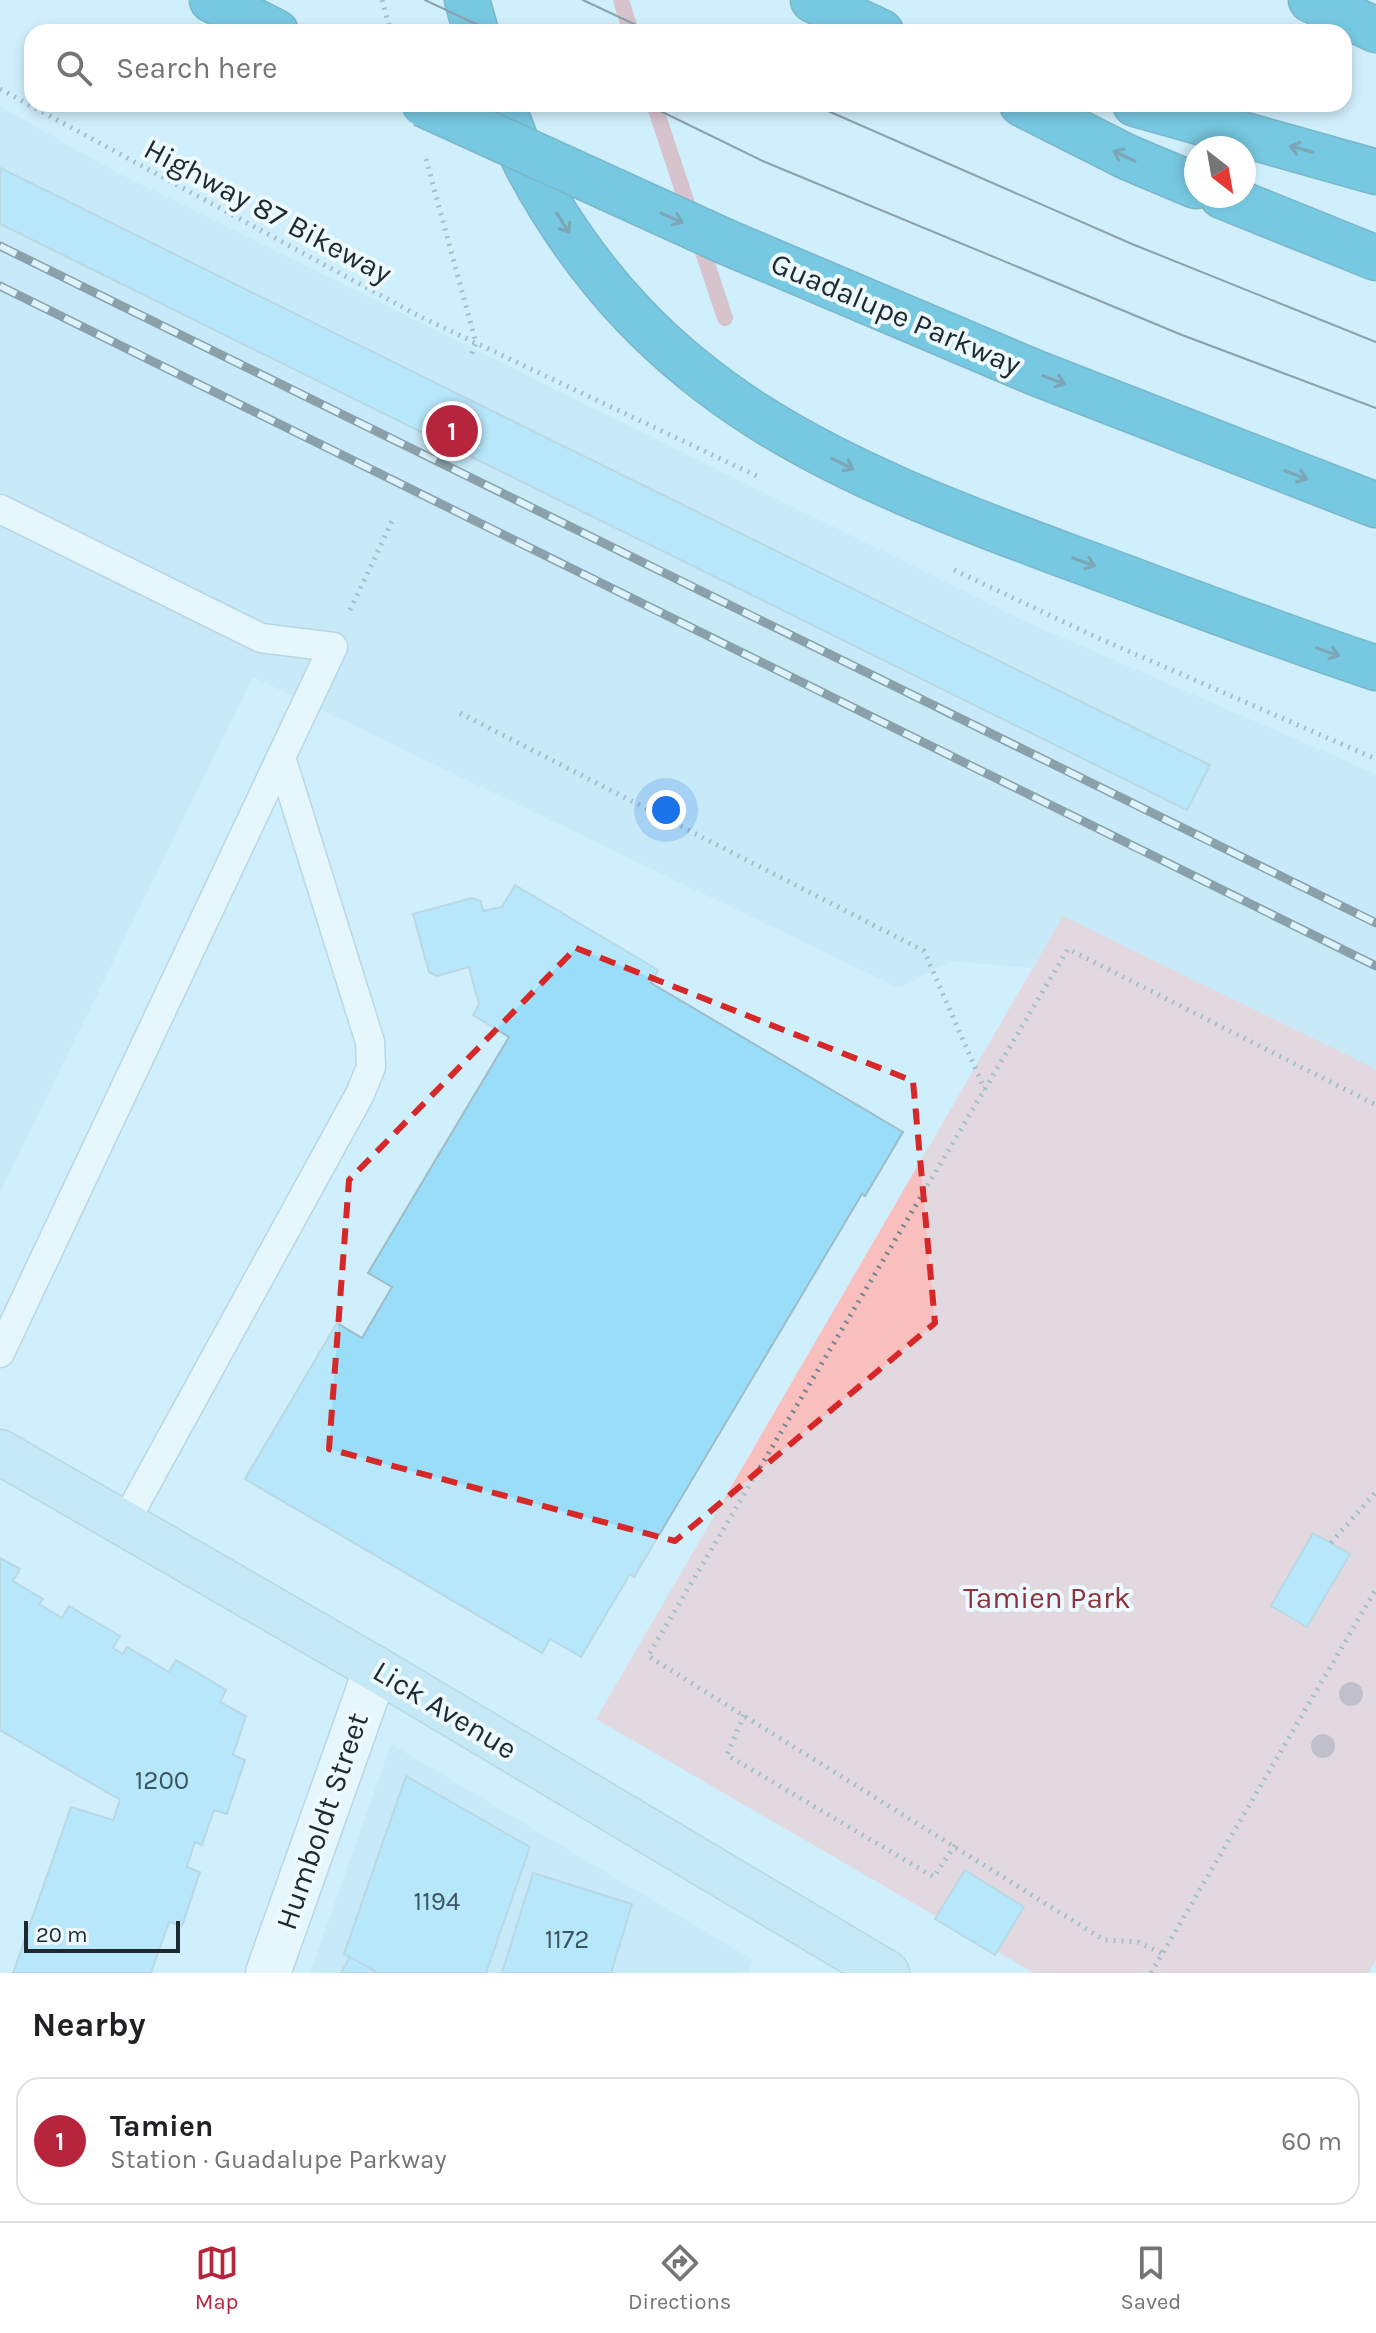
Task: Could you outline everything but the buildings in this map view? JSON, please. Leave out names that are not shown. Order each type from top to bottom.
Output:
[{"type":"highway","points":[[212,0],[260,24]]},
{"type":"highway","points":[[467,0],[474,24]]},
{"type":"highway","points":[[813,0],[864,24]]},
{"type":"highway","points":[[1311,0],[1376,30]]},
{"type":"highway","name":"Guadalupe Parkway","points":[[441,112],[724,241],[1036,373],[1376,505]]},
{"type":"highway","points":[[505,112],[529,170],[578,248],[631,315],[683,363],[774,429],[886,486],[1376,668]]},
{"type":"highway","points":[[1038,112],[1127,157],[1184,181]]},
{"type":"highway","points":[[1163,112],[1376,172]]},
{"type":"highway","points":[[1252,208],[1376,258]]},
{"type":"street","name":"Lick Avenue","points":[[0,1452],[376,1669],[887,1973]]},
{"type":"street","name":"Humboldt Street","points":[[268,1973],[376,1669]]},
{"type":"lane","points":[[0,509],[261,638],[333,647],[0,1353]]},
{"type":"lane","points":[[124,1524],[360,1094],[371,1067],[370,1042],[281,757]]},
{"type":"path","points":[[382,0],[389,24]]},
{"type":"path","name":"Highway 87 Bikeway","points":[[0,89],[24,103]]},
{"type":"path","name":"Highway 87 Bikeway","points":[[41,112],[476,343]]},
{"type":"path","points":[[423,149],[476,343],[471,355]]},
{"type":"path","points":[[333,647],[394,517]]},
{"type":"path","points":[[460,713],[924,951],[985,1090]]},
{"type":"path","points":[[1161,1953],[1138,1942],[1104,1940],[648,1656],[1068,949],[1376,1105]]},
{"type":"path","points":[[1331,1543],[1376,1491]]},
{"type":"path","points":[[1151,1973],[1376,1589]]},
{"type":"path","points":[[744,1715],[727,1755],[934,1877],[955,1845]]},
{"type":"highlighted area","points":[[576,948],[913,1081],[935,1323],[675,1541],[329,1449],[349,1180]]},
{"type":"shaded area","points":[[0,106],[114,171],[1020,619],[1376,774],[1376,1069],[1064,917],[1032,968],[952,961],[899,988],[253,677],[0,1192]]},
{"type":"shaded area","points":[[391,1744],[753,1960],[748,1973],[310,1973]]},
{"type":"green space","name":"Tamien Park","points":[[1063,916],[1376,1069],[1376,1960],[1368,1973],[1034,1973],[596,1719]]},
{"type":"waterway","points":[[621,0],[628,24]]},
{"type":"waterway","points":[[657,112],[725,318]]},
{"type":"tram line","points":[[425,0],[476,24]]},
{"type":"tram line","points":[[583,0],[634,24]]},
{"type":"tram line","points":[[662,112],[765,162],[1182,335],[1376,408]]},
{"type":"tram line","points":[[830,112],[1132,244],[1376,342]]},
{"type":"railway","points":[[0,246],[1376,923]]},
{"type":"railway","points":[[0,286],[1376,966]]},
{"type":"place","name":"Tamien","points":[[452,431]]}]
